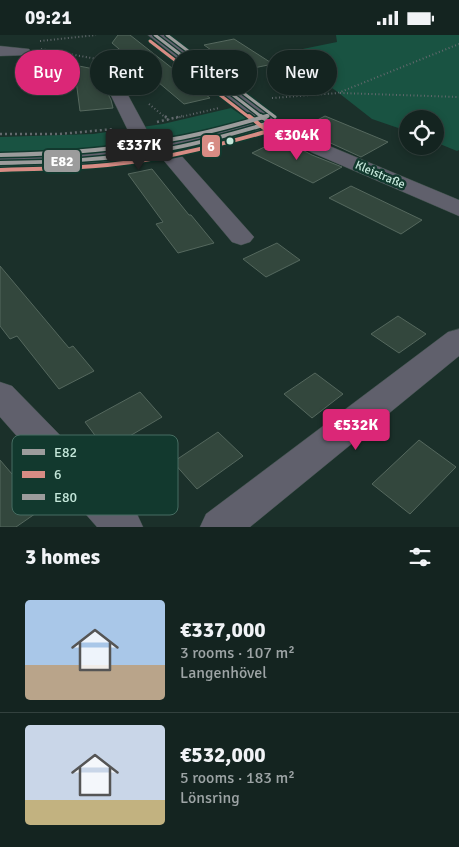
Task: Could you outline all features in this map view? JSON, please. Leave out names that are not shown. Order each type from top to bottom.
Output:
[{"type":"street","name":"Kleistraße","points":[[155,35],[270,123],[320,149],[459,209]]},
{"type":"street","points":[[0,51],[15,52]]},
{"type":"street","points":[[122,95],[157,151],[241,237]]},
{"type":"street","points":[[0,163],[63,160],[157,151],[270,123]]},
{"type":"street","points":[[220,527],[459,340]]},
{"type":"street","points":[[0,395],[37,435]]},
{"type":"street","points":[[112,515],[123,527]]},
{"type":"path","points":[[36,35],[39,41]]},
{"type":"path","points":[[338,93],[459,44]]},
{"type":"path","points":[[242,102],[338,93],[459,97]]},
{"type":"green space","points":[[336,35],[459,35],[459,150],[457,151],[444,146],[444,110],[399,110],[399,128],[372,119],[337,92],[337,50],[298,50],[337,42]]},
{"type":"green space","points":[[231,108],[246,118],[241,123],[233,127],[156,144],[123,149],[0,157],[0,137],[93,134],[163,124]]},
{"type":"building","points":[[118,35],[130,35],[149,50],[120,50],[112,43]]},
{"type":"building","points":[[234,39],[251,50],[211,50],[204,45]]},
{"type":"building","points":[[257,54],[267,60],[267,65],[257,67]]},
{"type":"building","points":[[162,60],[172,68],[172,94],[162,85]]},
{"type":"building","points":[[80,66],[90,68],[90,95],[108,95],[113,108],[80,111],[78,95],[80,95]]},
{"type":"building","points":[[173,95],[206,95],[210,98],[184,104]]},
{"type":"building","points":[[325,116],[388,142],[361,157],[300,129]]},
{"type":"building","points":[[281,139],[312,155],[342,167],[313,183],[252,153]]},
{"type":"building","points":[[152,169],[214,243],[178,253],[156,224],[163,222],[128,174]]},
{"type":"building","points":[[351,186],[422,220],[401,234],[329,198]]},
{"type":"building","points":[[277,243],[300,260],[266,277],[243,259]]},
{"type":"building","points":[[0,266],[69,348],[73,346],[94,371],[59,389],[17,336],[10,339],[0,326]]},
{"type":"building","points":[[398,316],[426,334],[399,353],[371,334]]},
{"type":"building","points":[[315,373],[343,394],[312,418],[284,394]]},
{"type":"building","points":[[140,392],[162,417],[131,435],[95,435],[85,422]]},
{"type":"building","points":[[218,432],[243,456],[197,489],[178,468],[178,459]]},
{"type":"building","points":[[419,440],[456,467],[410,514],[372,484]]},
{"type":"building","points":[[0,460],[12,474],[12,515],[33,515],[16,527],[0,527]]},
{"type":"transit line","name":"E82","points":[[155,35],[270,123]]},
{"type":"transit line","name":"E80","points":[[167,35],[275,117]]},
{"type":"transit line","name":"6","points":[[150,41],[265,129]]},
{"type":"transit line","name":"E80","points":[[0,155],[120,148],[174,140],[268,116]]},
{"type":"transit line","name":"E82","points":[[0,163],[41,162],[143,153],[190,144],[270,123]]},
{"type":"transit line","name":"6","points":[[0,170],[82,167],[144,160],[218,145],[272,130]]}]
